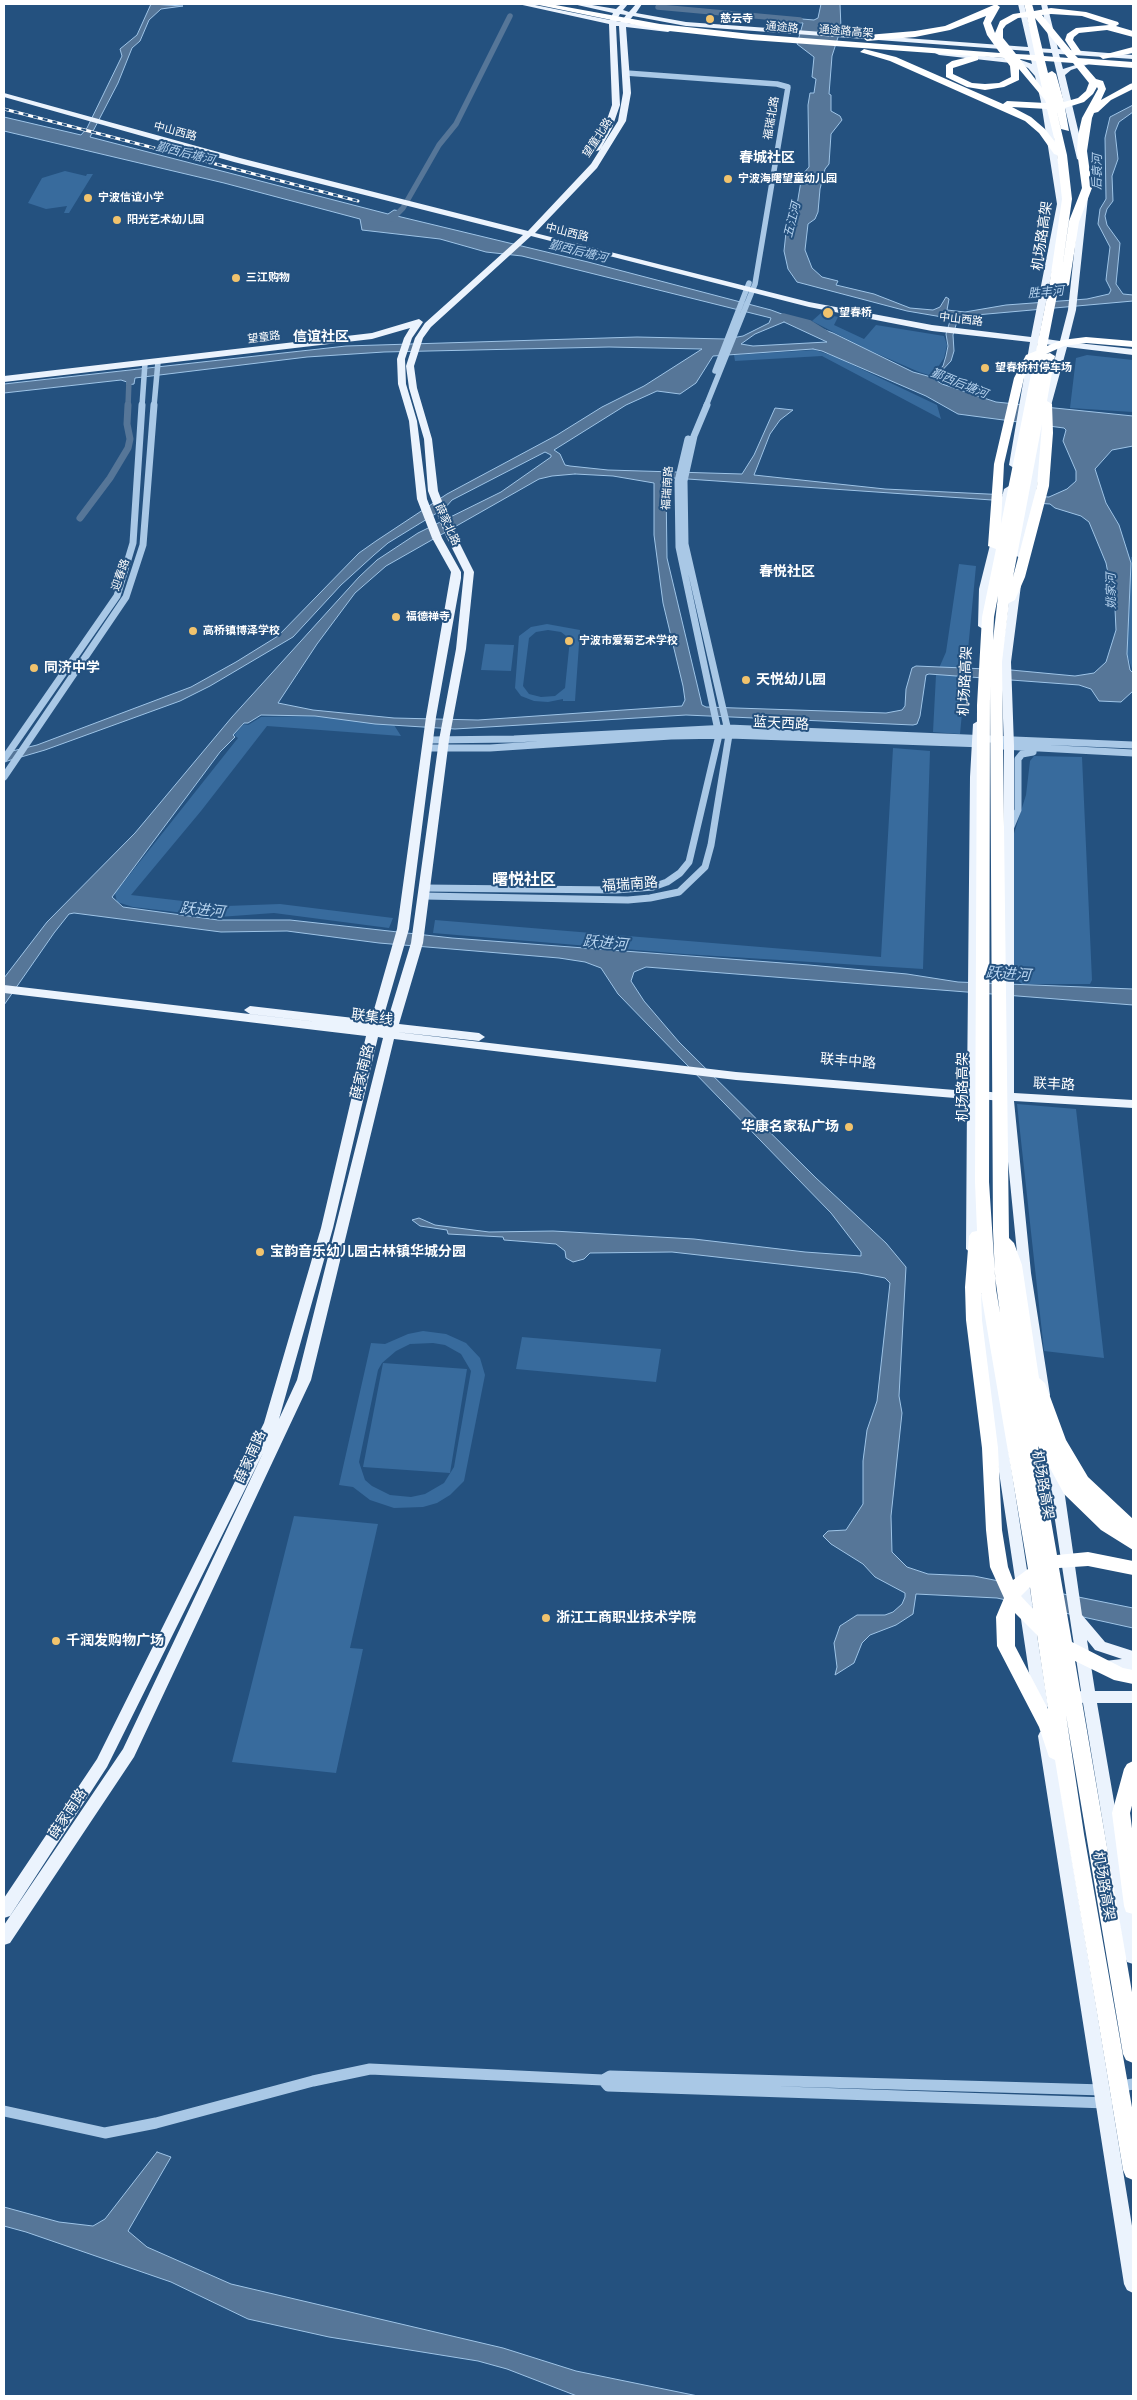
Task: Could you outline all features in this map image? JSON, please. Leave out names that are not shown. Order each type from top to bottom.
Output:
[{"type":"highway","points":[[538,4],[559,6]]},
{"type":"highway","name":"机场路高架","points":[[1028,4],[1048,101],[1062,155],[1067,199],[1054,287],[988,617],[983,705],[982,1182],[988,1289],[1028,1515],[1076,1834],[1133,2170]]},
{"type":"highway","name":"机场路高架","points":[[1035,4],[1072,155],[1075,183],[1074,222],[1070,254],[1001,619],[996,662],[1000,1230],[1003,1276],[1011,1337],[1133,2054]]},
{"type":"highway","points":[[1074,4],[1133,29]]},
{"type":"highway","name":"通途路高架","points":[[559,6],[661,24],[1088,60],[1133,59]]},
{"type":"highway","name":"通途路高架","points":[[559,6],[660,27],[1133,66]]},
{"type":"highway","points":[[836,39],[915,34],[948,28],[997,6]]},
{"type":"highway","points":[[997,6],[987,23],[991,35],[1000,48],[1005,54],[1009,60],[1014,66],[1016,78],[1002,85],[985,87],[970,85],[949,75],[949,67],[968,58],[990,56],[999,57],[1008,57],[1030,58]]},
{"type":"highway","points":[[1048,101],[999,38],[999,29],[1003,23],[1016,16],[1033,12],[1068,11],[1098,17],[1133,29]]},
{"type":"highway","points":[[816,40],[892,59],[1007,104],[1042,107],[1066,105],[1081,100],[1090,92],[1094,83],[1038,16]]},
{"type":"highway","points":[[1074,222],[1087,188],[1082,151],[1087,118],[1102,89],[1098,78],[1073,48],[1069,40],[1070,36],[1076,31],[1094,27],[1123,30],[1133,34]]},
{"type":"highway","points":[[1088,60],[1133,50]]},
{"type":"highway","points":[[913,67],[1028,119],[1049,138],[1056,150],[1064,174]]},
{"type":"highway","points":[[1087,118],[1108,98],[1133,86]]},
{"type":"highway","points":[[1002,500],[999,464],[1020,378],[1030,357],[1062,343],[1086,340],[1133,346]]},
{"type":"highway","points":[[997,572],[994,542],[1021,390],[1027,377]]},
{"type":"highway","points":[[1001,619],[1019,578],[1043,486],[1048,433],[1048,403]]},
{"type":"highway","points":[[982,1182],[973,1287],[974,1320],[990,1448],[994,1530],[999,1567],[1013,1599],[1051,1638],[1082,1657],[1120,1675],[1133,1677]]},
{"type":"highway","points":[[1000,1230],[1014,1265],[1030,1365],[1036,1428],[1070,1489],[1107,1525],[1133,1543]]},
{"type":"highway","points":[[1030,1365],[1058,1441],[1082,1481],[1133,1529]]},
{"type":"highway","points":[[1076,1834],[1048,1727],[1006,1646],[1005,1617],[1016,1588],[1061,1555],[1080,1552],[1102,1552],[1133,1560]]},
{"type":"highway","points":[[1039,1570],[1056,1562],[1088,1559],[1133,1568]]},
{"type":"highway","points":[[1133,1769],[1121,1813],[1133,1906]]},
{"type":"main road","name":"通途路","points":[[521,4],[622,25],[816,40],[836,39],[1032,48],[1133,59]]},
{"type":"main road","name":"通途路","points":[[576,4],[686,24],[816,40]]},
{"type":"main road","name":"望童北路","points":[[529,230],[597,149],[608,128],[614,113],[616,95],[612,23],[617,12],[625,4]]},
{"type":"main road","points":[[622,25],[639,4]]},
{"type":"main road","points":[[1020,4],[1032,48],[1030,58],[1039,76],[1054,148],[1062,204],[1027,377],[1009,489],[1002,500],[984,589],[977,740],[971,1243],[1040,1703],[1133,2284]]},
{"type":"main road","points":[[1044,4],[1080,154],[1084,187],[1074,298],[1042,433],[1020,553],[1006,664],[1009,742],[1008,1093],[1025,1273],[1075,1614],[1133,1957]]},
{"type":"main road","name":"望童北路","points":[[529,230],[594,166],[620,128],[626,101],[622,25]]},
{"type":"main road","name":"通途路","points":[[836,39],[909,49],[1056,60],[1088,60],[1133,66]]},
{"type":"main road","points":[[909,49],[1021,62],[1031,66],[1039,76]]},
{"type":"main road","points":[[1061,75],[1068,68],[1088,60]]},
{"type":"main road","name":"中山西路","points":[[4,90],[86,116]]},
{"type":"main road","name":"中山西路","points":[[4,96],[529,230],[750,290],[855,314],[932,328],[1035,337],[1133,352]]},
{"type":"main road","name":"望童路","points":[[422,325],[510,241],[529,230]]},
{"type":"main road","name":"望童路","points":[[4,379],[145,369],[372,336],[422,325],[520,243],[529,230]]},
{"type":"main road","name":"薛家北路","points":[[422,325],[410,373],[428,439],[435,498],[448,532],[469,572],[461,649],[444,740]]},
{"type":"main road","name":"薛家北路","points":[[422,325],[408,340],[401,359],[402,384],[413,421],[424,505],[437,538],[456,572],[431,717],[429,739]]},
{"type":"main road","name":"中山西路","points":[[1064,341],[1133,346]]},
{"type":"main road","name":"薛家南路","points":[[4,1911],[102,1763],[271,1422],[327,1228],[375,1028],[403,929],[429,739]]},
{"type":"main road","points":[[424,892],[444,740]]},
{"type":"main road","name":"薛家南路","points":[[4,1938],[129,1753],[304,1380],[391,1031],[417,944],[424,892]]},
{"type":"main road","name":"联集线","points":[[4,983],[23,988],[375,1028],[736,1076]]},
{"type":"main road","name":"联集线","points":[[4,989],[23,988]]},
{"type":"main road","name":"联集线","points":[[391,1031],[721,1066]]},
{"type":"main road","name":"联丰中路","points":[[721,1066],[973,1091]]},
{"type":"main road","name":"联丰中路","points":[[736,1076],[973,1091]]},
{"type":"main road","name":"联丰路","points":[[973,1091],[1133,1104]]},
{"type":"main road","name":"联丰路","points":[[1008,1093],[1133,1095]]},
{"type":"main road","points":[[1075,1614],[1082,1626],[1100,1646],[1133,1657]]},
{"type":"main road","points":[[1084,1666],[1133,1665]]},
{"type":"main road","points":[[1040,1703],[1089,1696],[1133,1697]]},
{"type":"street","name":"福瑞北路","points":[[626,73],[778,84],[788,87],[750,290]]},
{"type":"street","name":"福瑞南路","points":[[724,356],[730,334],[750,290]]},
{"type":"street","name":"福瑞南路","points":[[424,892],[628,900],[679,892],[705,867],[728,748],[729,732],[721,718],[679,547],[681,481],[689,435],[724,356],[737,333],[740,315]]},
{"type":"street","name":"迎春路","points":[[4,777],[126,597],[143,545],[157,367]]},
{"type":"street","name":"迎春路","points":[[4,760],[117,596],[133,543],[145,369]]},
{"type":"street","name":"福瑞南路","points":[[424,892],[616,890],[653,887],[667,882],[680,874],[689,862],[721,718]]},
{"type":"street","name":"蓝天西路","points":[[429,739],[729,732],[1133,745]]},
{"type":"street","name":"蓝天西路","points":[[1009,742],[1056,749],[1133,753]]},
{"type":"street","points":[[1008,837],[1018,810],[1018,759],[1022,754],[1056,749]]},
{"type":"street","points":[[4,2111],[105,2133],[156,2123],[313,2081],[370,2069],[603,2080],[608,2086],[1102,2097],[1133,2105]]},
{"type":"street","points":[[1102,2097],[1133,2084]]},
{"type":"shaded area","points":[[65,171],[86,176],[87,174],[93,174],[69,213],[64,213],[67,206],[46,209],[28,203],[42,178]]},
{"type":"shaded area","points":[[821,313],[838,317],[834,325],[864,339],[876,325],[944,336],[947,345],[944,358],[932,376],[919,372],[864,348],[812,321]]},
{"type":"shaded area","points":[[815,350],[836,357],[937,405],[941,419],[822,356],[735,361],[734,355]]},
{"type":"shaded area","points":[[1087,355],[1133,360],[1133,412],[1070,408],[1076,358]]},
{"type":"shaded area","points":[[1131,557],[1133,557],[1133,728],[1132,669],[1127,654]]},
{"type":"shaded area","points":[[959,564],[976,566],[960,734],[933,732],[936,675],[946,652]]},
{"type":"shaded area","points":[[547,624],[580,630],[575,701],[563,701],[563,699],[548,702],[534,701],[521,696],[515,688],[519,636],[531,627]],"holes":[[[548,630],[561,632],[570,639],[565,688],[555,696],[541,697],[529,694],[523,686],[529,638],[536,632]]]},
{"type":"shaded area","points":[[485,644],[514,645],[511,671],[481,670]]},
{"type":"shaded area","points":[[316,716],[394,725],[401,736],[267,726],[201,811],[131,895],[226,906],[280,904],[393,918],[389,928],[274,913],[219,917],[133,907],[117,902],[115,893],[238,738],[234,735],[244,724],[248,725],[261,717]]},
{"type":"shaded area","points":[[893,748],[930,751],[923,969],[684,954],[433,933],[435,920],[881,957]]},
{"type":"shaded area","points":[[1034,756],[1082,757],[1092,980],[1090,984],[1022,984],[1013,976],[1012,840],[1026,795],[1030,761]]},
{"type":"shaded area","points":[[1017,1104],[1076,1109],[1104,1358],[1044,1351]]},
{"type":"shaded area","points":[[423,1331],[446,1334],[466,1343],[480,1358],[485,1375],[464,1481],[450,1495],[437,1503],[423,1507],[394,1508],[370,1500],[353,1487],[339,1485],[371,1343],[385,1344],[408,1334]],"holes":[[[433,1343],[445,1345],[461,1354],[471,1371],[454,1467],[444,1483],[425,1494],[411,1497],[390,1495],[372,1486],[365,1480],[359,1462],[378,1370],[382,1363],[396,1351],[410,1344]]]},
{"type":"shaded area","points":[[522,1337],[661,1349],[656,1382],[516,1369]]},
{"type":"shaded area","points":[[383,1363],[467,1369],[450,1473],[363,1467]]},
{"type":"shaded area","points":[[294,1516],[378,1524],[350,1648],[363,1649],[336,1773],[232,1762]]},
{"type":"water","points":[[151,4],[183,6],[161,9],[149,20],[140,41],[132,48],[118,83],[90,137],[388,214],[394,210],[401,211],[397,216],[588,262],[771,310],[833,333],[913,372],[931,377],[943,366],[946,356],[948,346],[946,334],[950,321],[948,318],[907,311],[797,282],[788,269],[784,251],[787,223],[796,211],[802,175],[809,167],[808,105],[810,93],[814,93],[816,79],[812,77],[814,57],[797,44],[803,23],[789,22],[790,18],[814,20],[818,18],[821,4],[840,4],[841,28],[832,56],[829,94],[831,95],[831,111],[840,116],[842,120],[831,134],[829,164],[825,169],[820,189],[818,212],[815,219],[808,224],[805,250],[812,268],[822,277],[838,281],[836,285],[874,294],[910,308],[933,310],[940,307],[946,297],[949,299],[947,310],[965,312],[1006,305],[1087,299],[1109,294],[1111,290],[1106,280],[1110,247],[1098,224],[1100,209],[1106,199],[1105,138],[1110,117],[1133,105],[1133,112],[1119,122],[1115,132],[1118,159],[1112,176],[1113,201],[1107,209],[1105,216],[1107,225],[1120,243],[1116,284],[1123,294],[1133,295],[1133,301],[976,315],[961,314],[953,335],[954,351],[951,361],[934,379],[942,384],[996,402],[1133,416],[1133,446],[1112,450],[1095,469],[1106,503],[1119,525],[1131,563],[1127,654],[1130,670],[1133,673],[1133,691],[1121,702],[1099,701],[1091,689],[1079,685],[929,674],[926,675],[920,716],[917,724],[913,725],[686,715],[455,729],[375,724],[315,716],[261,715],[248,723],[244,723],[233,735],[235,737],[220,752],[112,897],[123,907],[218,920],[290,920],[452,938],[907,974],[958,982],[1133,989],[1133,1005],[646,967],[634,972],[631,981],[644,1001],[679,1042],[816,1178],[886,1243],[906,1267],[899,1396],[902,1413],[891,1516],[892,1552],[907,1567],[928,1574],[974,1576],[1133,1608],[1133,1628],[997,1598],[916,1594],[913,1614],[896,1625],[870,1635],[862,1643],[854,1663],[835,1675],[837,1667],[834,1643],[840,1626],[857,1615],[885,1615],[893,1612],[902,1604],[905,1597],[905,1593],[875,1577],[863,1564],[831,1544],[823,1536],[828,1531],[846,1530],[863,1504],[863,1461],[867,1430],[877,1401],[890,1283],[885,1278],[859,1273],[672,1252],[590,1253],[584,1259],[573,1262],[566,1258],[565,1251],[556,1244],[504,1240],[503,1237],[448,1234],[447,1230],[420,1226],[412,1220],[419,1218],[435,1225],[489,1232],[553,1231],[694,1239],[805,1252],[861,1256],[861,1252],[831,1213],[618,994],[601,968],[585,962],[559,958],[379,943],[287,931],[221,932],[74,913],[69,914],[54,933],[4,1005],[4,978],[47,922],[135,833],[232,717],[359,577],[377,560],[418,533],[501,492],[551,457],[551,455],[545,452],[452,500],[445,508],[388,543],[341,585],[293,637],[210,686],[180,701],[45,750],[4,762],[4,753],[37,745],[191,687],[236,662],[278,636],[359,553],[376,541],[447,494],[557,435],[602,407],[644,386],[702,349],[609,347],[384,352],[307,357],[135,378],[134,384],[127,385],[127,382],[121,380],[4,393],[4,384],[346,346],[637,337],[726,339],[743,336],[769,323],[771,318],[522,256],[486,252],[440,239],[362,230],[360,219],[224,183],[4,131],[4,117],[81,135],[87,128],[122,56],[120,49],[137,35]],"holes":[[[784,322],[827,342],[753,346],[741,344],[755,334]],[[813,349],[822,351],[926,396],[958,414],[1064,428],[1066,430],[1063,441],[1076,471],[1076,481],[1067,489],[1049,497],[885,489],[754,475],[770,434],[780,420],[793,410],[775,408],[754,455],[742,474],[608,470],[570,466],[565,465],[560,454],[554,450],[626,405],[657,391],[680,394],[696,383],[713,356]],[[575,474],[613,476],[654,483],[654,535],[663,603],[683,686],[685,700],[682,706],[478,720],[394,718],[313,710],[278,703],[317,644],[355,593],[386,566],[539,479]],[[673,478],[1050,504],[1055,508],[1081,516],[1089,522],[1106,563],[1115,609],[1116,630],[1106,662],[1094,673],[1075,676],[1011,670],[916,666],[912,668],[906,689],[905,706],[902,710],[886,713],[706,707],[702,705],[667,558],[667,480]]]},
{"type":"water","points":[[157,2152],[171,2157],[128,2231],[147,2247],[231,2284],[503,2348],[576,2371],[698,2396],[577,2396],[507,2369],[478,2361],[329,2337],[248,2319],[171,2282],[4,2226],[4,2207],[59,2222],[93,2226],[105,2219]]},
{"type":"waterway","points":[[658,7],[800,20]]},
{"type":"waterway","points":[[392,219],[403,208],[439,145],[456,124],[510,16]]},
{"type":"waterway","name":"鄞西后塘河","points":[[783,316],[810,323],[826,333]]},
{"type":"waterway","points":[[125,376],[129,380],[128,406]]},
{"type":"waterway","points":[[80,518],[110,478],[128,448],[130,439],[127,424],[128,405]]},
{"type":"railway","points":[[4,109],[358,201]]},
{"type":"place","name":"慈云寺","points":[[710,19]]},
{"type":"place","name":"宁波海曙望童幼儿园","points":[[728,179]]},
{"type":"place","name":"宁波信谊小学","points":[[88,198]]},
{"type":"place","name":"阳光艺术幼儿园","points":[[117,220]]},
{"type":"place","name":"三江购物","points":[[236,278]]},
{"type":"place","name":"望春桥","points":[[828,313]]},
{"type":"place","name":"望春桥村停车场","points":[[985,368]]},
{"type":"place","name":"福德禅寺","points":[[396,617]]},
{"type":"place","name":"高桥镇博泽学校","points":[[193,631]]},
{"type":"place","name":"宁波市爱菊艺术学校","points":[[569,641]]},
{"type":"place","name":"同济中学","points":[[34,668]]},
{"type":"place","name":"天悦幼儿园","points":[[746,680]]},
{"type":"place","name":"华康名家私广场","points":[[849,1127]]},
{"type":"place","name":"宝韵音乐幼儿园古林镇华城分园","points":[[260,1252]]},
{"type":"place","name":"浙江工商职业技术学院","points":[[546,1618]]},
{"type":"place","name":"千润发购物广场","points":[[56,1641]]},
{"type":"district","name":"春城社区","points":[[767,158]]},
{"type":"district","name":"信谊社区","points":[[321,337]]},
{"type":"district","name":"春悦社区","points":[[787,572]]},
{"type":"district","name":"曙悦社区","points":[[524,881]]},
{"type":"water label","name":"后袁河","points":[[1098,172]]},
{"type":"water label","name":"五江河","points":[[793,220]]},
{"type":"water label","name":"胜丰河","points":[[1046,293]]},
{"type":"water label","name":"姚家河","points":[[1112,591]]},
{"type":"water label","name":"跃进河","points":[[202,911]]},
{"type":"water label","name":"跃进河","points":[[605,944]]},
{"type":"water label","name":"跃进河","points":[[1008,975]]}]
